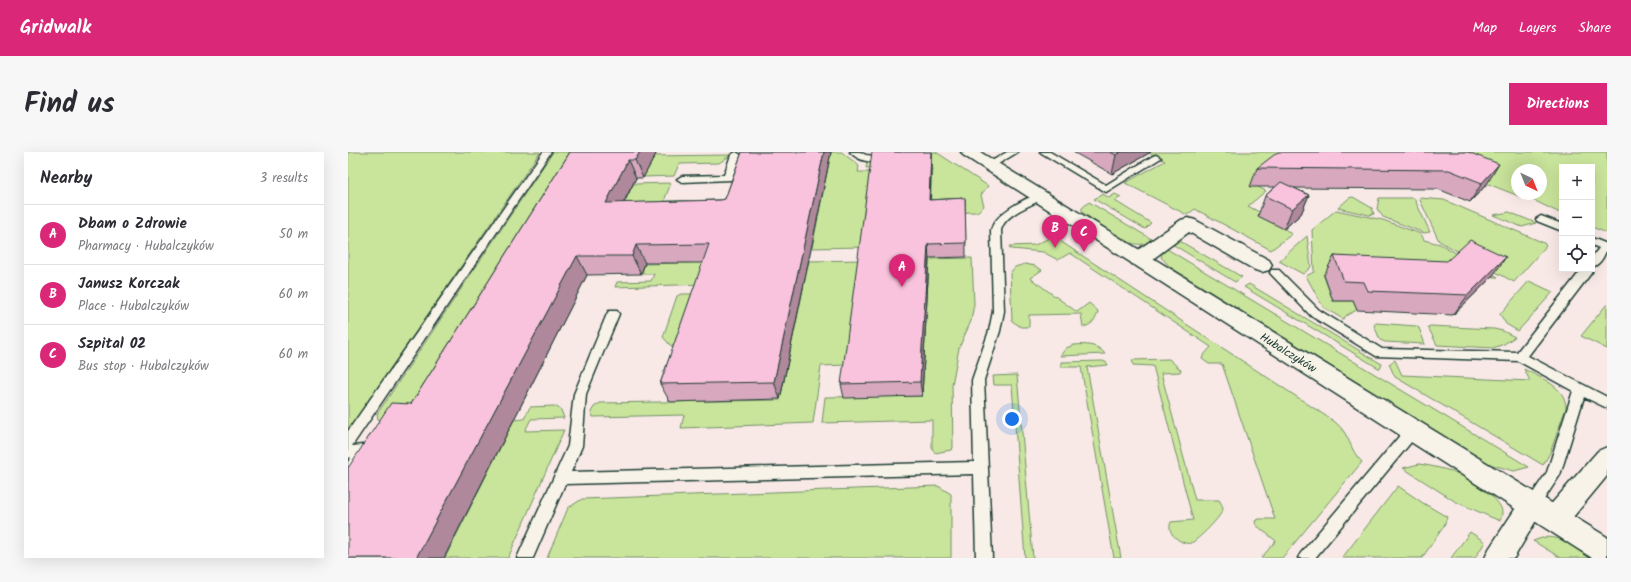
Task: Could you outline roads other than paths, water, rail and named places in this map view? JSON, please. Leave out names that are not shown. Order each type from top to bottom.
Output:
[{"type":"street","name":"Hubalczyków","points":[[969,152],[1607,552]]},
{"type":"street","points":[[1139,259],[1188,224],[1269,269]]},
{"type":"street","points":[[1555,519],[1607,458]]},
{"type":"street","points":[[1499,558],[1532,505]]},
{"type":"lane","points":[[348,442],[547,152]]},
{"type":"lane","points":[[854,152],[864,158],[874,159],[896,152]]},
{"type":"lane","points":[[990,165],[1014,152]]},
{"type":"lane","points":[[1044,152],[1106,189],[1156,158]]},
{"type":"lane","points":[[682,178],[728,178],[736,155]]},
{"type":"lane","points":[[984,558],[978,380],[996,329],[999,302],[995,231],[1002,218],[1040,197]]},
{"type":"lane","points":[[1541,219],[1559,227]]},
{"type":"lane","points":[[1595,242],[1605,247],[1595,260]]},
{"type":"lane","points":[[1269,269],[1315,313],[1380,353],[1520,357],[1607,403]]},
{"type":"lane","points":[[1520,357],[1586,272]]},
{"type":"lane","points":[[525,558],[575,446],[580,394],[613,314]]},
{"type":"lane","points":[[1532,505],[1553,475],[1580,389]]},
{"type":"lane","points":[[1306,558],[1412,431]]},
{"type":"lane","points":[[348,452],[363,452],[348,474]]},
{"type":"lane","points":[[561,478],[981,468]]},
{"type":"place","name":"Janusz Korczak","points":[[1055,248]]},
{"type":"place","name":"Szpital 02","points":[[1084,252]]},
{"type":"place","name":"Dbam o Zdrowie","points":[[902,287]]}]
